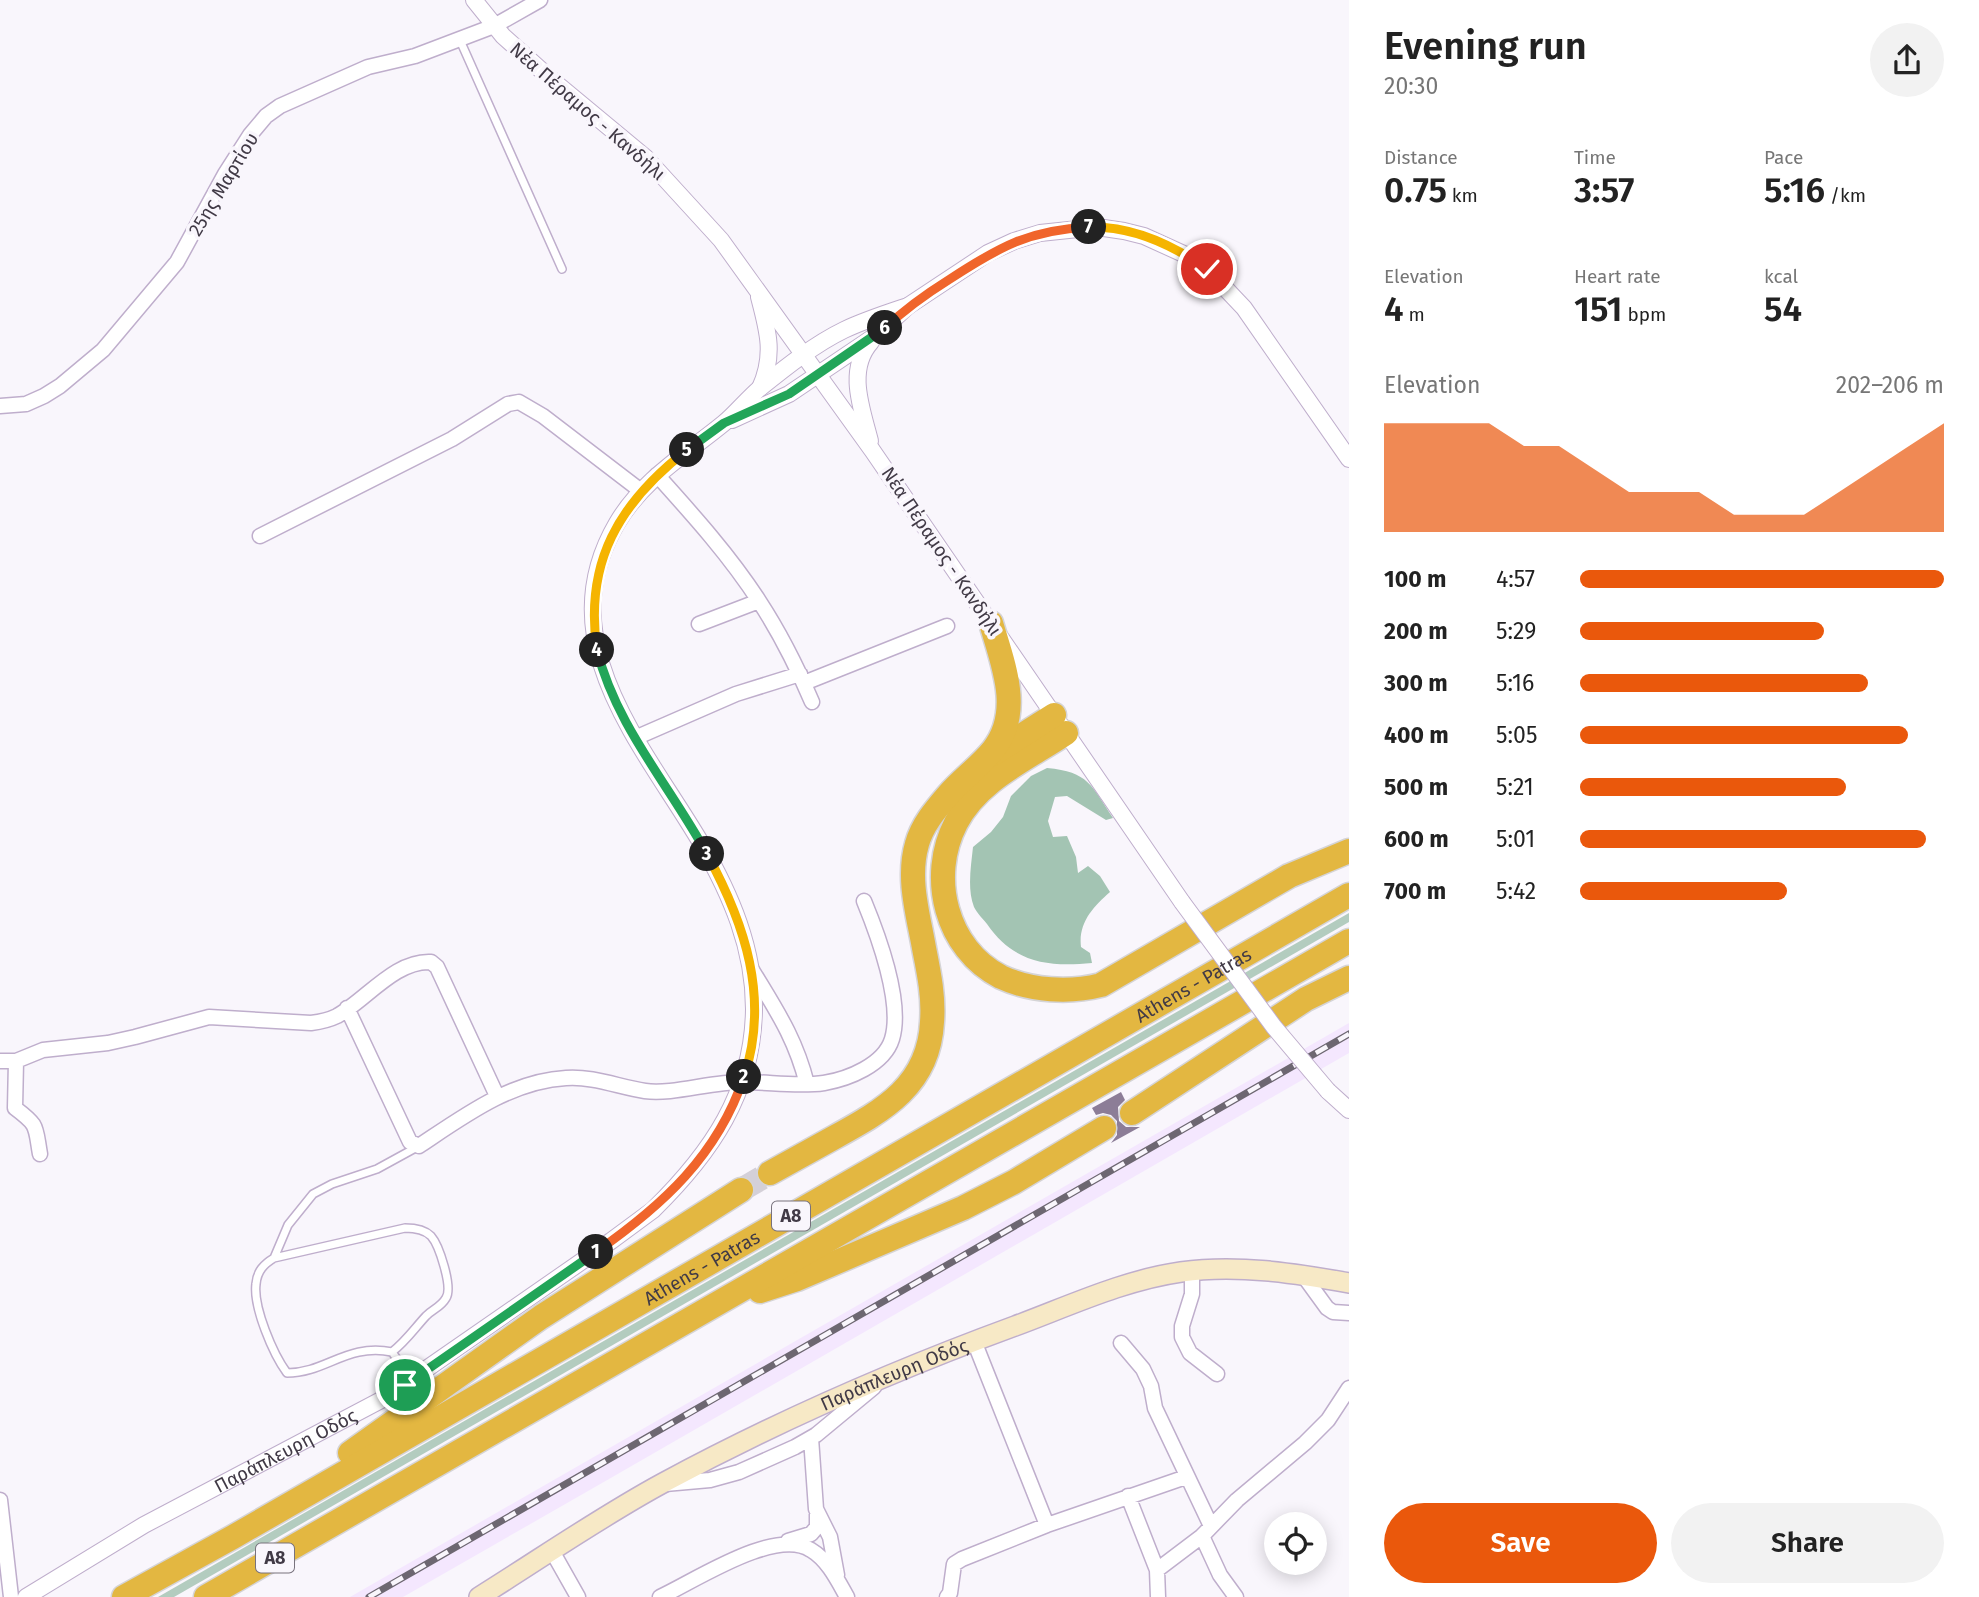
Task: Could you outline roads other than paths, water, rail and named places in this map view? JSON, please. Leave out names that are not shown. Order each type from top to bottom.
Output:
[{"type":"highway","points":[[770,1173],[872,1117],[904,1091],[918,1072],[930,1038],[932,1007],[928,966],[914,889],[916,845],[936,809],[966,775],[983,761],[1002,736],[1008,716],[1009,697],[1007,678],[991,623]]},
{"type":"highway","points":[[983,761],[1060,724]]},
{"type":"highway","points":[[1060,724],[981,790],[966,806],[949,839],[943,870],[943,890],[952,925],[973,955],[1001,976],[1017,983],[1045,988],[1076,990],[1101,985],[1289,876],[1349,851]]},
{"type":"highway","name":"Athens - Patras","points":[[124,1597],[233,1537],[1349,895]]},
{"type":"highway","name":"Athens - Patras","points":[[206,1597],[1349,941]]},
{"type":"highway","points":[[1132,1113],[1306,999],[1349,978]]},
{"type":"highway","points":[[716,1304],[797,1279],[963,1208],[1014,1182],[1104,1128]]},
{"type":"highway","points":[[233,1537],[541,1317],[741,1190]]},
{"type":"main road","name":"Παράπλευρη Οδός","points":[[479,1597],[661,1484],[771,1428],[974,1341],[1117,1289],[1159,1276],[1192,1270],[1245,1270],[1303,1275],[1349,1283]]},
{"type":"street","name":"Νέα Πέραμος - Κανδήλι","points":[[474,0],[494,26],[552,80],[646,158],[721,240],[872,450],[1182,902],[1274,1027],[1328,1091],[1349,1110]]},
{"type":"street","name":"25ης Μαρτίου","points":[[0,406],[26,404],[44,396],[61,386],[103,350],[177,262],[225,174],[266,116],[280,106],[368,67],[415,55],[494,26],[540,0]]},
{"type":"street","name":"Παράπλευρη Οδός","points":[[724,423],[789,394],[878,334],[908,306],[989,253],[1040,233],[1097,227],[1124,230],[1144,236],[1188,256],[1207,269],[1244,308],[1349,459]]},
{"type":"street","points":[[757,288],[767,329],[770,359],[760,388]]},
{"type":"street","name":"Παράπλευρη Οδός","points":[[26,1597],[144,1525],[357,1415],[405,1385],[653,1210],[710,1146],[723,1126],[747,1066],[753,1030],[752,970],[740,924],[717,872],[635,738],[601,668],[595,639],[593,607],[599,564],[617,524],[641,491],[657,475],[724,423],[760,388],[842,331],[908,306]]},
{"type":"street","points":[[872,450],[861,404],[858,373],[865,348],[878,334]]},
{"type":"street","points":[[260,536],[452,439],[508,404],[519,402],[588,449],[641,491]]},
{"type":"street","points":[[657,475],[713,538],[759,601],[812,702]]},
{"type":"street","points":[[699,624],[759,601]]},
{"type":"street","points":[[635,738],[736,694],[802,679],[947,625]]},
{"type":"street","points":[[346,1007],[410,1142],[419,1146],[497,1096],[539,1082],[567,1077],[646,1091],[742,1082],[823,1083],[851,1076],[884,1053],[892,1039],[894,1019],[891,988],[883,947],[864,901]]},
{"type":"street","points":[[0,1061],[16,1061],[43,1050],[108,1043],[209,1017],[310,1023],[338,1015],[403,968],[419,961],[430,962],[437,967],[497,1096]]},
{"type":"street","points":[[752,970],[789,1031],[801,1059],[807,1084]]},
{"type":"street","points":[[16,1061],[15,1108],[30,1118],[34,1125],[40,1154]]},
{"type":"street","points":[[1192,1270],[1192,1294],[1182,1326],[1182,1336],[1190,1353],[1217,1374]]},
{"type":"street","points":[[1303,1275],[1327,1308],[1333,1312],[1349,1313]]},
{"type":"street","points":[[974,1341],[1047,1525]]},
{"type":"street","points":[[1121,1343],[1143,1369],[1151,1386],[1155,1408],[1186,1477],[1220,1575],[1236,1597]]},
{"type":"street","points":[[661,1484],[710,1480],[729,1475],[795,1447],[811,1438],[886,1377]]},
{"type":"street","points":[[1157,1570],[1206,1531],[1305,1443],[1328,1420],[1349,1388]]},
{"type":"street","points":[[660,1597],[766,1546],[811,1534],[817,1527],[811,1438]]},
{"type":"street","points":[[947,1597],[954,1564],[962,1559],[1047,1525],[1186,1477]]},
{"type":"street","points":[[1128,1496],[1157,1570],[1158,1597]]},
{"type":"street","points":[[0,1500],[11,1597]]},
{"type":"street","points":[[816,1509],[830,1537],[838,1580]]},
{"type":"street","points":[[766,1546],[798,1545],[811,1549],[826,1563],[847,1597]]},
{"type":"street","points":[[552,1551],[578,1597]]},
{"type":"lane","points":[[459,38],[562,269]]},
{"type":"lane","points":[[274,1258],[288,1225],[313,1194],[332,1184],[377,1169],[419,1146]]},
{"type":"lane","points":[[405,1228],[419,1229],[431,1236],[446,1272],[448,1296],[440,1307],[427,1316],[405,1342],[392,1352],[364,1349],[322,1363],[303,1373],[287,1373],[277,1360],[257,1298],[256,1284],[259,1273],[264,1263],[274,1258],[405,1228]]},
{"type":"lane","points":[[392,1352],[405,1385]]},
{"type":"tunnel","points":[[741,1190],[770,1173]]},
{"type":"railway","points":[[369,1597],[1349,1034]]}]
